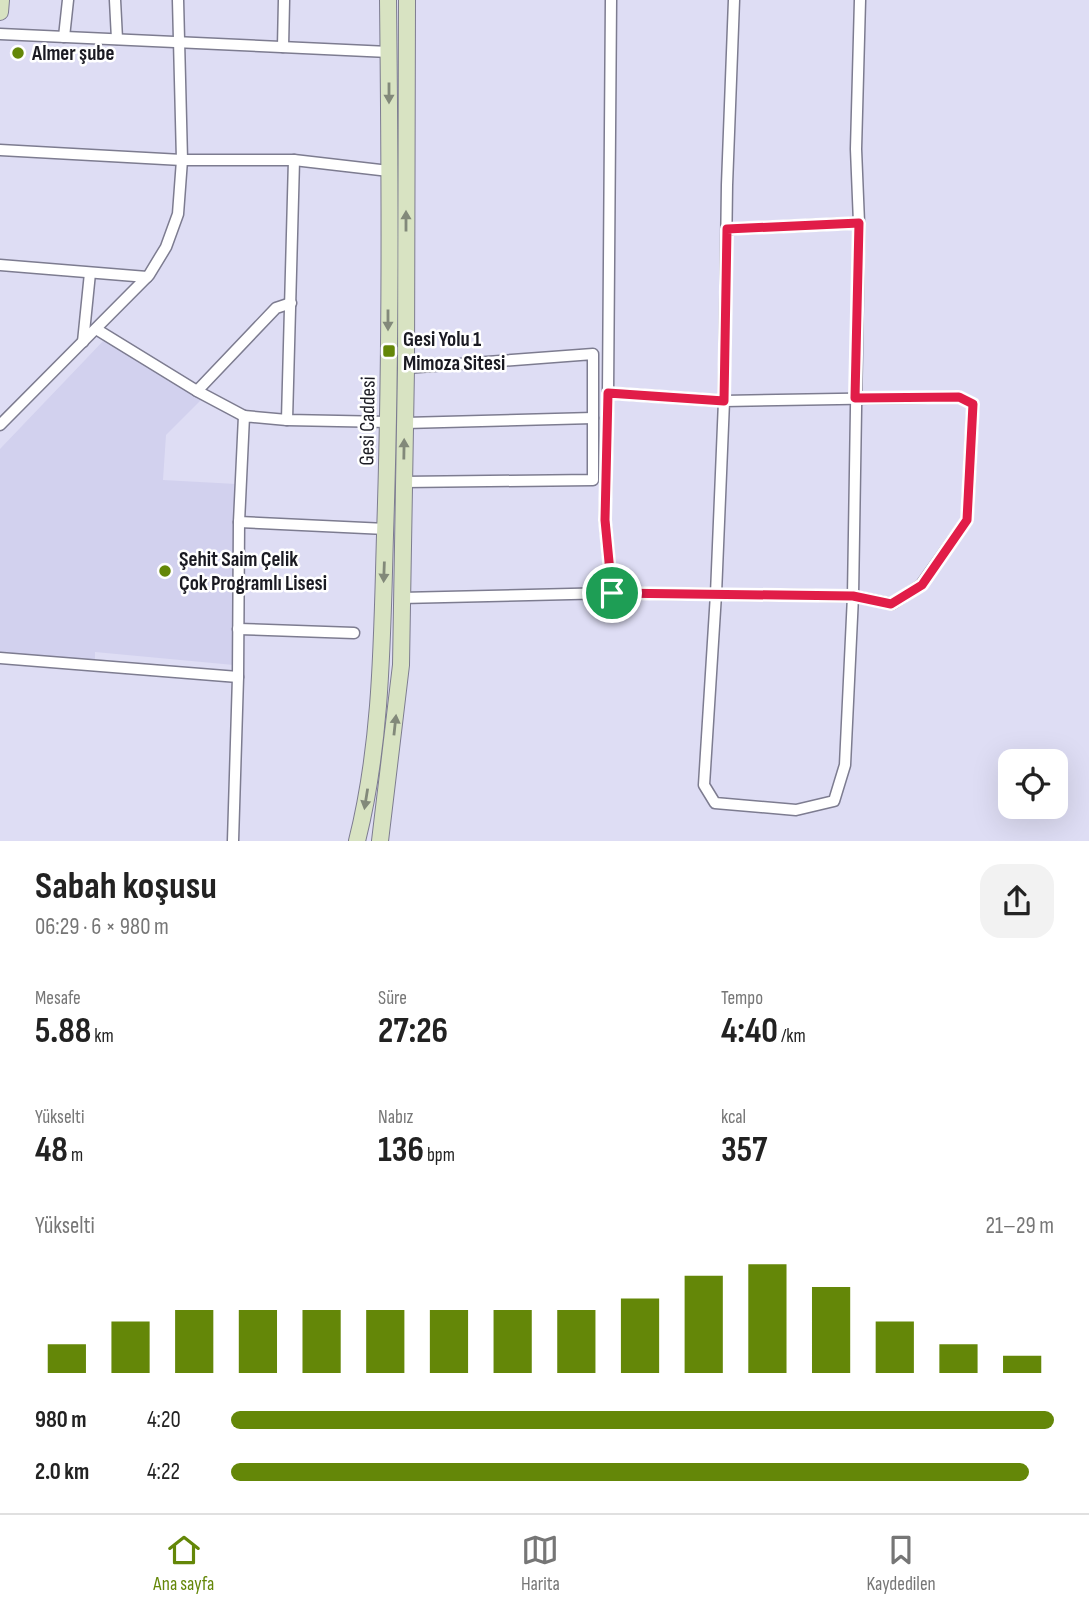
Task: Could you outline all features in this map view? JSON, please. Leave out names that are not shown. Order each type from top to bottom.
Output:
[{"type":"main road","points":[[0,12],[1,0]]},
{"type":"main road","name":"Gesi Caddesi","points":[[380,841],[401,666],[403,482],[397,423],[389,171],[388,0]]},
{"type":"main road","name":"Gesi Caddesi","points":[[357,841],[365,805],[377,701],[386,529],[397,423],[406,368],[407,0]]},
{"type":"street","points":[[64,37],[68,0]]},
{"type":"street","points":[[115,0],[117,39]]},
{"type":"street","points":[[0,425],[147,277],[161,258],[175,225],[182,160],[178,0]]},
{"type":"street","points":[[283,47],[284,0]]},
{"type":"street","points":[[611,0],[605,520],[612,593]]},
{"type":"street","points":[[734,0],[724,401],[704,785],[715,803],[796,810],[834,800],[845,765],[853,596],[859,223],[856,149],[860,0]]},
{"type":"street","points":[[0,34],[389,52]]},
{"type":"street","points":[[0,150],[182,160],[294,160],[389,171]]},
{"type":"street","points":[[287,420],[294,160]]},
{"type":"street","points":[[727,229],[859,223]]},
{"type":"street","points":[[0,265],[147,277]]},
{"type":"street","points":[[83,342],[90,273]]},
{"type":"street","points":[[197,391],[276,307],[291,303]]},
{"type":"street","points":[[96,329],[197,391],[244,416],[397,423],[593,418]]},
{"type":"street","points":[[403,482],[593,480],[593,354],[406,368]]},
{"type":"street","points":[[401,597],[716,594],[853,596],[891,604],[922,585],[967,520],[973,404],[959,397],[724,401],[608,393]]},
{"type":"street","points":[[233,841],[239,522],[244,416]]},
{"type":"street","points":[[239,522],[386,529]]},
{"type":"street","points":[[238,629],[355,633]]},
{"type":"street","points":[[0,658],[238,677]]},
{"type":"shaded area","points":[[107,337],[203,398],[166,435],[163,480],[236,484],[234,665],[95,652],[95,667],[0,658],[0,449]]},
{"type":"place","name":"Almer şube","points":[[18,53]]},
{"type":"place","name":"Gesi Yolu 1 Mimoza Sitesi","points":[[389,351]]},
{"type":"place","name":"Şehit Saim Çelik Çok Programlı Lisesi","points":[[165,571]]},
{"type":"route","points":[[859,223],[855,398],[959,397],[973,404],[967,520],[922,585],[891,604],[853,596],[612,593],[605,520],[608,393],[724,401],[727,229],[859,223]]}]
